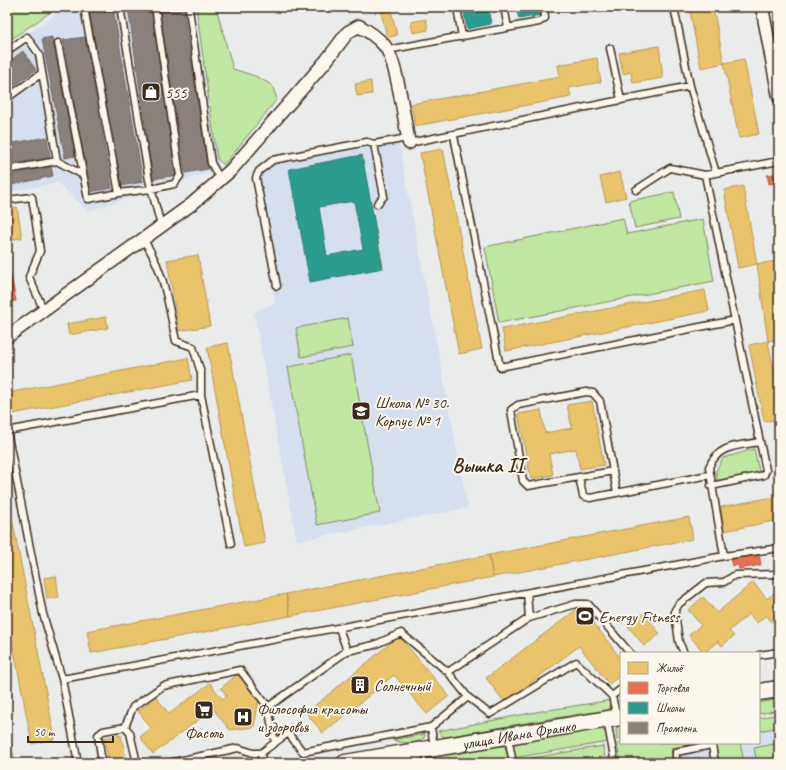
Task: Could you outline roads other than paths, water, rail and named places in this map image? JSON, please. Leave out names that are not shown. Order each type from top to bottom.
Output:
[{"type":"street","points":[[762,7],[779,97]]},
{"type":"street","points":[[7,337],[192,204],[231,170],[326,62],[348,32],[359,26],[370,32],[384,45],[393,60],[409,141]]},
{"type":"street","points":[[760,692],[779,689]]},
{"type":"street","name":"улица Ивана Франко","points":[[354,762],[434,747],[615,718]]},
{"type":"lane","points":[[120,7],[151,189],[161,226]]},
{"type":"lane","points":[[456,7],[462,37]]},
{"type":"lane","points":[[504,7],[508,28]]},
{"type":"lane","points":[[387,50],[462,37],[544,20],[544,7]]},
{"type":"lane","points":[[674,7],[690,86],[716,173]]},
{"type":"lane","points":[[189,9],[211,163],[220,179]]},
{"type":"lane","points":[[85,13],[119,193]]},
{"type":"lane","points":[[58,43],[88,199],[174,184],[180,176],[156,13]]},
{"type":"lane","points":[[7,51],[27,36],[39,54],[57,161]]},
{"type":"lane","points":[[610,48],[621,100]]},
{"type":"lane","points":[[7,98],[42,73]]},
{"type":"lane","points":[[277,286],[256,178],[257,173],[266,164],[273,160],[367,142],[374,144],[454,136],[690,86]]},
{"type":"lane","points":[[454,136],[500,367],[735,320]]},
{"type":"lane","points":[[374,144],[384,196],[377,204]]},
{"type":"lane","points":[[7,170],[57,161],[83,175]]},
{"type":"lane","points":[[636,190],[670,168],[705,175],[779,161]]},
{"type":"lane","points":[[705,175],[766,470],[764,475],[711,486]]},
{"type":"lane","points":[[7,200],[32,197],[40,251],[29,276],[44,311]]},
{"type":"lane","points":[[143,239],[154,256],[161,272],[176,341],[193,347],[201,373],[201,395],[231,544]]},
{"type":"lane","points":[[613,471],[532,486],[525,484],[511,410],[514,407],[586,392],[593,393],[600,401],[613,471],[617,493]]},
{"type":"lane","points":[[78,763],[62,679],[42,614],[7,431],[201,395]]},
{"type":"lane","points":[[724,556],[709,476],[709,467],[711,462],[722,450],[760,442]]},
{"type":"lane","points":[[580,477],[582,493],[586,498],[709,476]]},
{"type":"lane","points":[[62,679],[724,556],[779,548]]},
{"type":"lane","points":[[684,652],[679,642],[675,613],[675,610],[679,604],[706,583],[724,582],[738,575],[779,574]]},
{"type":"lane","points":[[527,593],[529,618]]},
{"type":"lane","points":[[448,672],[529,618],[576,604],[588,604],[629,652]]},
{"type":"lane","points":[[339,628],[347,651]]},
{"type":"lane","points":[[268,707],[347,651],[374,645],[401,632],[448,672],[468,697],[490,714],[576,662],[612,696],[615,718],[615,763]]},
{"type":"lane","points":[[760,655],[779,652]]},
{"type":"lane","points":[[125,727],[133,707],[163,686],[240,670],[268,707],[276,743]]},
{"type":"lane","points":[[612,696],[620,690]]},
{"type":"lane","points":[[169,763],[238,748],[253,753],[261,753],[288,733],[303,752],[431,728],[468,697]]},
{"type":"lane","points":[[102,763],[98,735],[103,731],[125,727]]},
{"type":"lane","points":[[125,727],[130,733],[137,763]]},
{"type":"lane","points":[[431,728],[434,747]]},
{"type":"lane","points":[[508,735],[513,763]]},
{"type":"lane","points":[[676,763],[676,752],[711,744],[715,763]]},
{"type":"lane","points":[[261,753],[262,763]]},
{"type":"place","name":"555","points":[[151,92]]},
{"type":"place","name":"Школа № 30. Корпус № 1","points":[[361,411]]},
{"type":"place","name":"Energy Fitness","points":[[585,616]]},
{"type":"place","name":"Солнечный","points":[[360,685]]},
{"type":"place","name":"Фасоль","points":[[204,710]]},
{"type":"place","name":"Философия красоты и здоровья","points":[[243,717]]},
{"type":"district","name":"Вышка II","points":[[488,465]]}]
